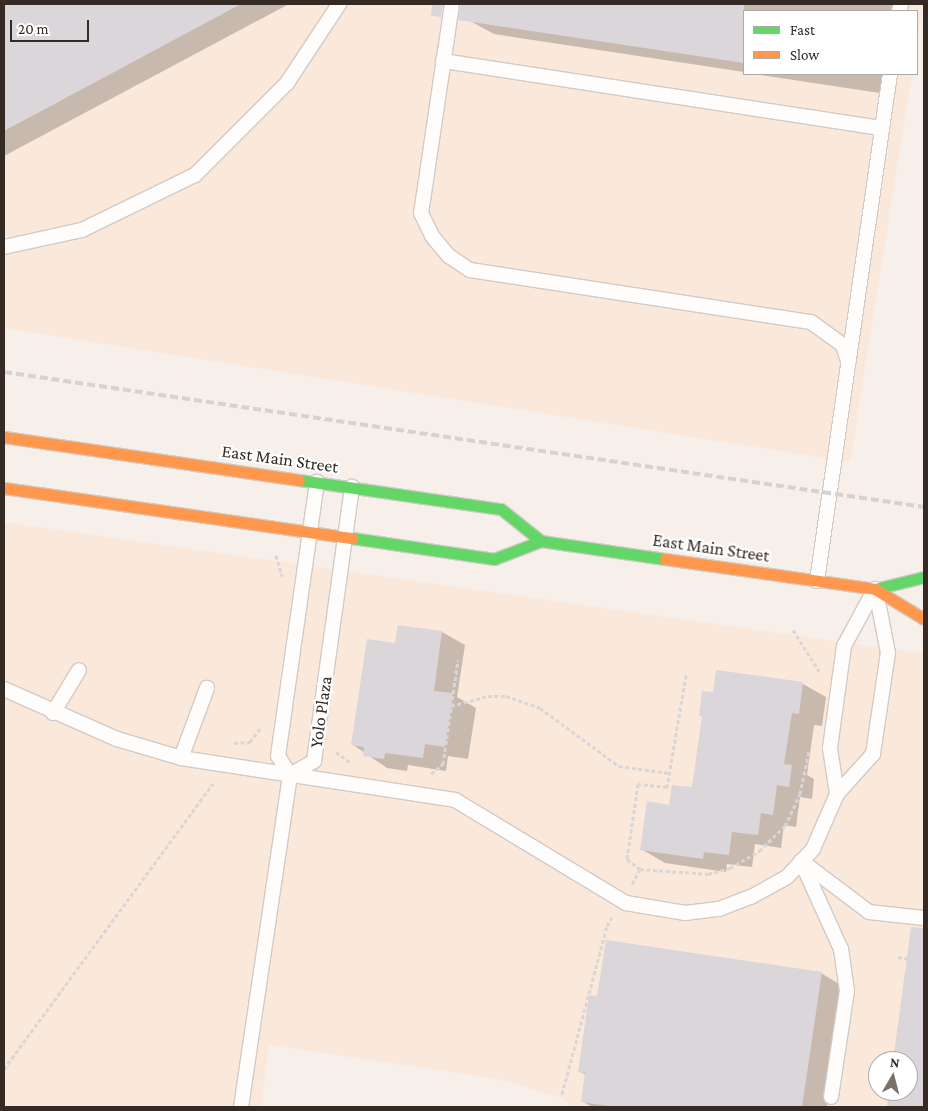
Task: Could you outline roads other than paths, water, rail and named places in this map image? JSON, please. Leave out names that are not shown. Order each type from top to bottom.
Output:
[{"type":"main road","name":"East Main Street","points":[[4,436],[501,509],[541,541]]},
{"type":"main road","name":"East Main Street","points":[[4,488],[494,559],[541,541],[875,589],[924,577]]},
{"type":"main road","name":"East Main Street","points":[[875,589],[924,619]]},
{"type":"lane","points":[[4,247],[82,230],[195,174],[287,83],[339,4]]},
{"type":"lane","points":[[452,4],[421,213],[432,236],[449,256],[470,270],[811,322],[843,345],[847,358]]},
{"type":"lane","points":[[443,61],[882,128]]},
{"type":"lane","points":[[817,581],[847,358],[890,75]]},
{"type":"lane","name":"Yolo Plaza","points":[[317,482],[278,756],[290,775],[314,761],[352,487]]},
{"type":"lane","points":[[837,794],[830,748],[844,646],[875,589]]},
{"type":"lane","points":[[4,689],[53,713],[118,739],[181,758],[455,800],[622,900],[685,913],[719,909],[752,897],[787,877],[813,849],[837,794],[874,754],[888,653],[875,589]]},
{"type":"lane","points":[[53,713],[79,670]]},
{"type":"lane","points":[[181,758],[206,688]]},
{"type":"lane","points":[[241,1107],[290,775]]},
{"type":"lane","points":[[801,861],[869,912],[924,918]]},
{"type":"lane","points":[[801,861],[841,949],[847,991],[831,1097]]},
{"type":"railway","points":[[4,372],[924,507]]}]
